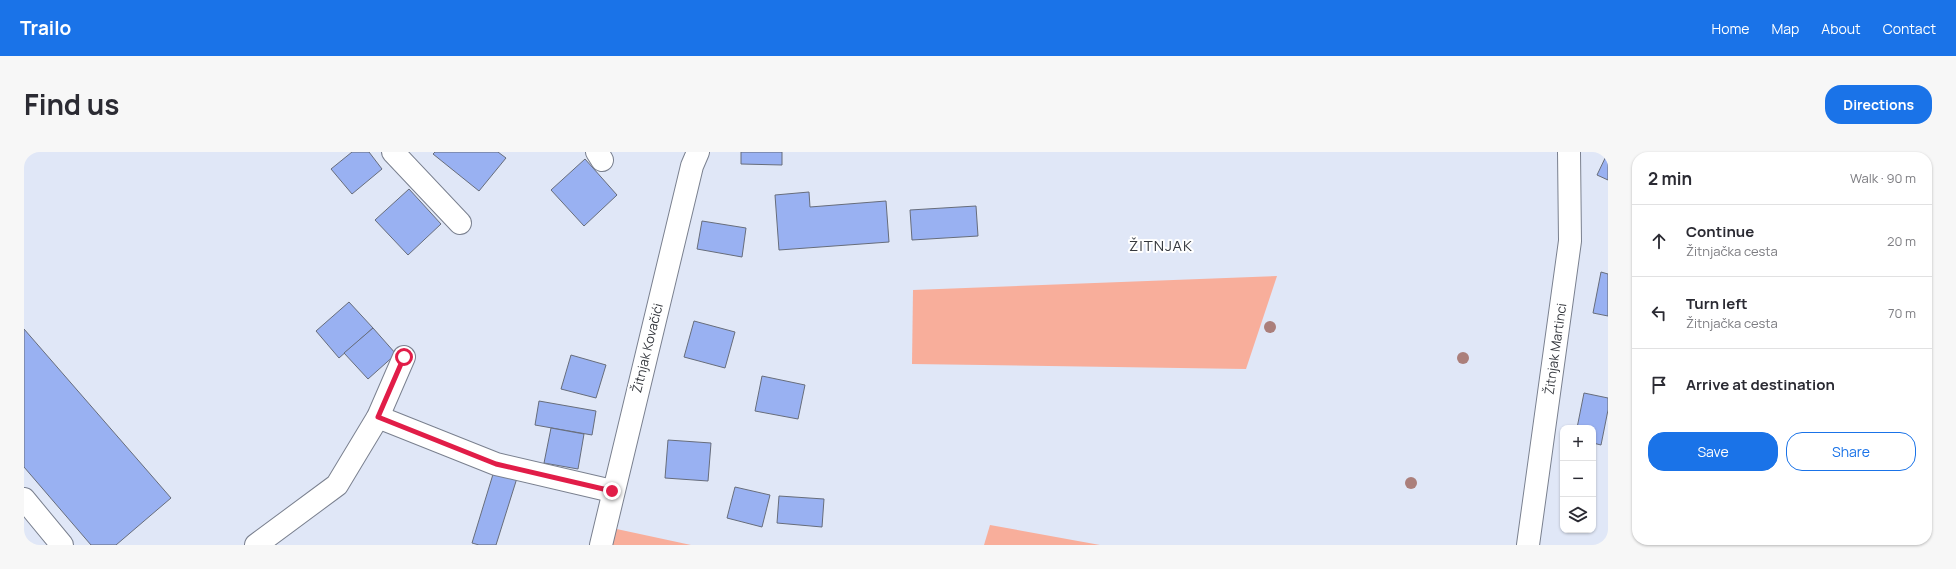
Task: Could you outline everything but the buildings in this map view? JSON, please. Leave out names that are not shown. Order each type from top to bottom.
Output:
[{"type":"street","points":[[393,152],[460,223]]},
{"type":"street","name":"Žitnjak Kovačići","points":[[601,545],[612,491],[692,166],[698,152]]},
{"type":"street","name":"Žitnjak Martinci","points":[[1528,545],[1570,242],[1569,152]]},
{"type":"street","points":[[256,545],[337,485],[378,417],[404,357]]},
{"type":"street","points":[[378,417],[496,464],[612,491]]},
{"type":"street","points":[[24,499],[62,545]]},
{"type":"shaded area","points":[[1277,276],[1246,369],[912,364],[913,290]]},
{"type":"shaded area","points":[[990,525],[1100,545],[984,545]]},
{"type":"shaded area","points":[[612,528],[691,545],[608,545]]},
{"type":"district","name":"ŽITNJAK","points":[[1161,245]]},
{"type":"route","points":[[404,357],[378,417],[496,464],[612,491]]}]
